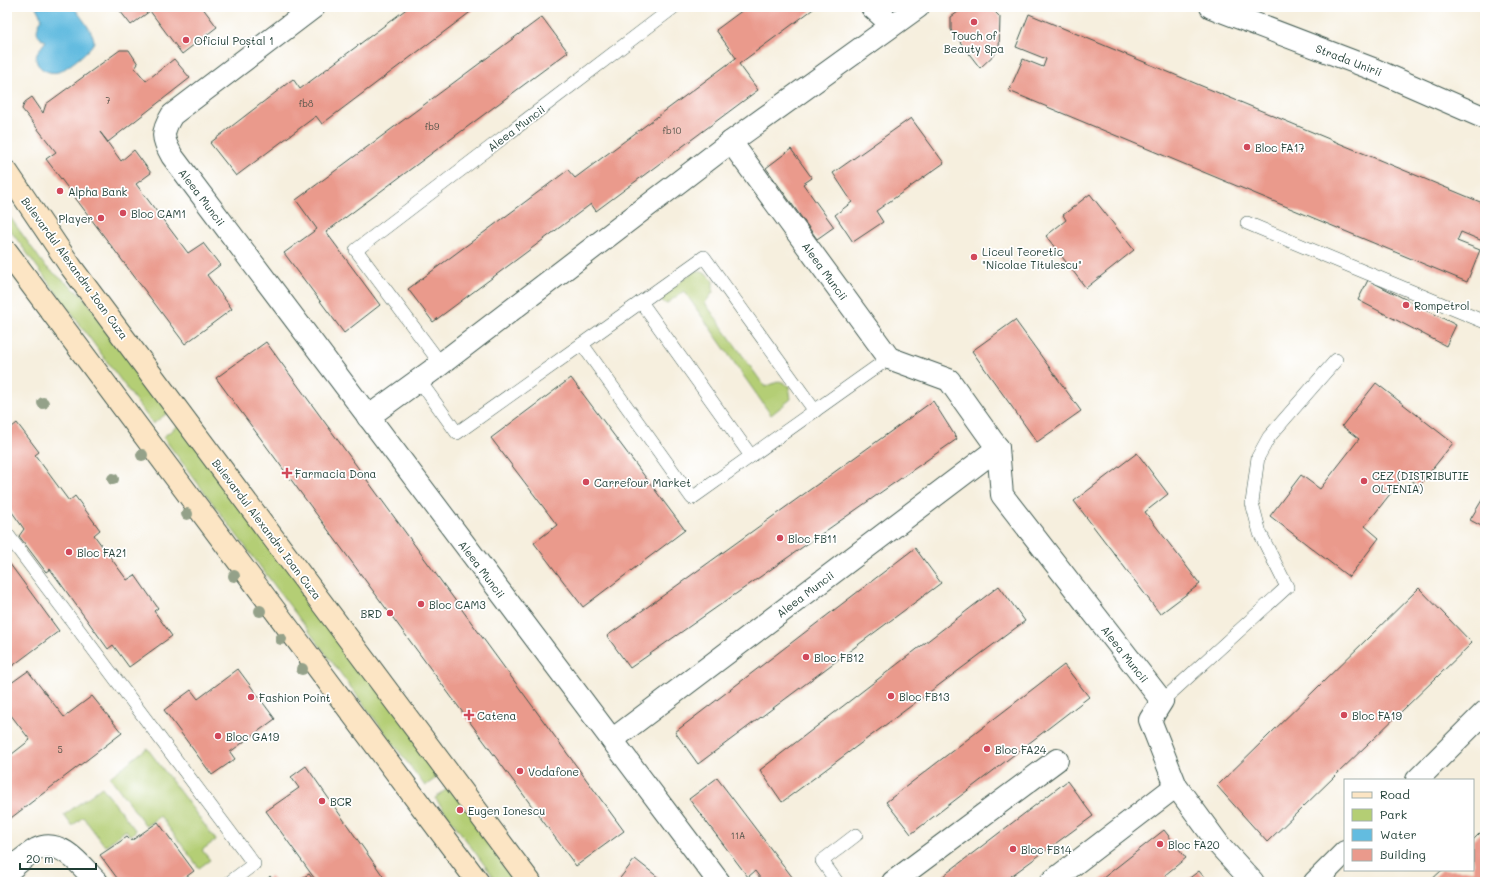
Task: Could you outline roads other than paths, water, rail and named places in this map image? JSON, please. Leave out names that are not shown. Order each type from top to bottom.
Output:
[{"type":"main road","name":"Bulevardul Alexandru Ioan Cuza","points":[[7,172],[72,267],[530,882]]},
{"type":"main road","points":[[7,252],[478,882]]},
{"type":"street","name":"Aleea Muncii","points":[[314,7],[172,114],[164,126],[164,141],[172,156],[719,882]]},
{"type":"street","points":[[872,7],[892,25]]},
{"type":"street","points":[[368,417],[441,364],[731,142],[918,7]]},
{"type":"street","name":"Strada Unirii","points":[[1225,10],[1373,69],[1485,118]]},
{"type":"street","name":"Aleea Muncii","points":[[731,142],[889,358]]},
{"type":"street","points":[[889,358],[948,380],[998,448]]},
{"type":"street","name":"Aleea Muncii","points":[[612,740],[998,448]]},
{"type":"street","name":"Aleea Muncii","points":[[998,448],[1002,495],[1162,701]]},
{"type":"street","points":[[1162,701],[1150,720],[1176,786],[1220,846],[1254,882]]},
{"type":"street","points":[[1418,779],[1485,712]]},
{"type":"street","points":[[892,882],[1057,760]]},
{"type":"street","points":[[1051,882],[1176,786]]},
{"type":"street","points":[[7,872],[28,854],[48,846],[57,848],[69,854],[97,882]]},
{"type":"street","points":[[1317,881],[1344,853]]},
{"type":"lane","name":"Aleea Muncii","points":[[441,364],[356,250],[674,7]]},
{"type":"lane","points":[[1247,222],[1485,322]]},
{"type":"lane","points":[[419,380],[457,433],[704,257],[815,411]]},
{"type":"lane","points":[[641,302],[751,456]]},
{"type":"lane","points":[[582,344],[692,498],[889,358]]},
{"type":"lane","points":[[1162,701],[1287,587],[1260,532],[1252,503],[1258,457],[1269,437],[1336,360]]},
{"type":"lane","points":[[7,534],[254,864],[230,882]]},
{"type":"lane","points":[[837,882],[822,861],[856,835]]},
{"type":"water","points":[[36,7],[74,7],[89,28],[93,37],[93,44],[89,49],[61,71],[54,73],[46,71],[39,66],[37,62],[37,54],[46,41],[42,40],[37,32],[38,25],[42,19]]},
{"type":"place","name":"Touch of Beauty Spa","points":[[974,22]]},
{"type":"place","name":"Oficiul Poștal 1","points":[[186,40]]},
{"type":"place","name":"Bloc FA17","points":[[1247,147]]},
{"type":"place","name":"Alpha Bank","points":[[60,191]]},
{"type":"place","name":"Bloc CAM1","points":[[123,213]]},
{"type":"place","name":"Player","points":[[101,218]]},
{"type":"place","name":"Liceul Teoretic \"Nicolae Titulescu\"","points":[[974,257]]},
{"type":"place","name":"Rompetrol","points":[[1406,305]]},
{"type":"place","name":"Farmacia Dona","points":[[287,473]]},
{"type":"place","name":"CEZ (DISTRIBUTIE OLTENIA)","points":[[1364,481]]},
{"type":"place","name":"Carrefour Market","points":[[586,482]]},
{"type":"place","name":"Bloc FB11","points":[[780,538]]},
{"type":"place","name":"Bloc FA21","points":[[69,552]]},
{"type":"place","name":"Bloc CAM3","points":[[421,604]]},
{"type":"place","name":"BRD","points":[[390,613]]},
{"type":"place","name":"Bloc FB12","points":[[806,657]]},
{"type":"place","name":"Bloc FB13","points":[[891,696]]},
{"type":"place","name":"Fashion Point","points":[[251,697]]},
{"type":"place","name":"Catena","points":[[469,715]]},
{"type":"place","name":"Bloc FA19","points":[[1344,715]]},
{"type":"place","name":"Bloc GA19","points":[[218,736]]},
{"type":"place","name":"Bloc FA24","points":[[987,749]]},
{"type":"place","name":"Vodafone","points":[[520,771]]},
{"type":"place","name":"BCR","points":[[322,801]]},
{"type":"place","name":"Eugen Ionescu","points":[[460,810]]},
{"type":"place","name":"Bloc FA20","points":[[1160,844]]},
{"type":"place","name":"Bloc FB14","points":[[1013,849]]}]
